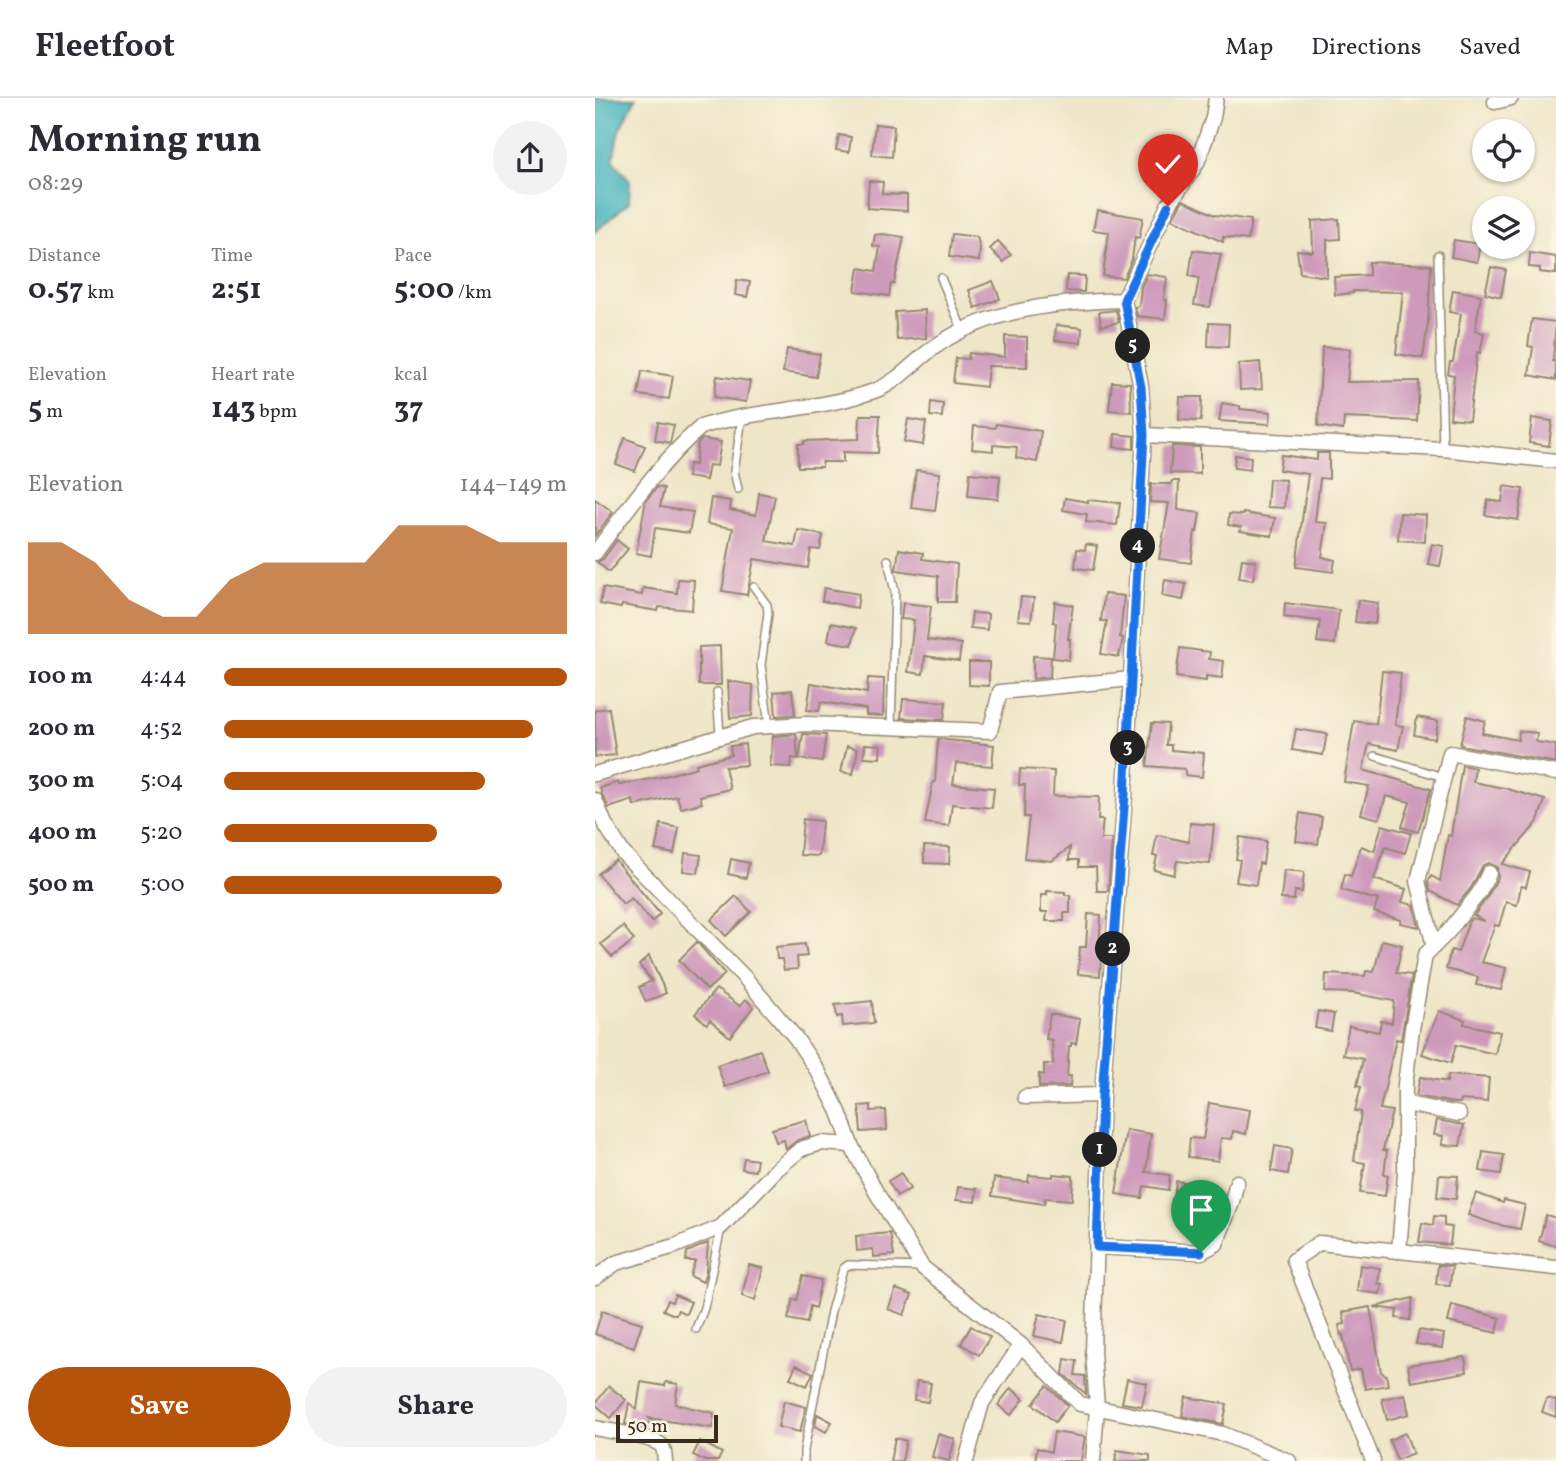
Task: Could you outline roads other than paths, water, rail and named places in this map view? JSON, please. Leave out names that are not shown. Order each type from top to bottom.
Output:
[{"type":"street","points":[[1093,1461],[1097,1408],[1093,1351],[1102,1095],[1125,795],[1144,435],[1141,387],[1124,300],[1168,206],[1197,163],[1213,118],[1216,98]]},
{"type":"street","points":[[1495,102],[1511,98]]},
{"type":"street","points":[[595,553],[629,507],[687,439],[701,427],[877,390],[896,379],[937,344],[962,329],[1020,311],[1124,300]]},
{"type":"street","points":[[1144,435],[1443,449],[1556,461]]},
{"type":"street","points":[[595,774],[753,727],[807,724],[990,732],[1000,692],[1131,679]]},
{"type":"street","points":[[1434,946],[1418,881],[1450,753],[1556,773]]},
{"type":"street","points":[[595,800],[605,824],[623,853],[745,978],[795,1037],[819,1073],[839,1112],[851,1145],[922,1267],[1021,1345],[1080,1404],[1223,1434],[1289,1461]]},
{"type":"street","points":[[1399,1251],[1405,1174],[1405,1084],[1425,956],[1479,892],[1489,873]]},
{"type":"street","points":[[1025,1097],[1102,1095]]},
{"type":"street","points":[[1406,1104],[1459,1114]]},
{"type":"street","points":[[595,1278],[616,1263],[675,1246],[721,1227],[776,1168],[801,1149],[821,1143],[851,1145]]},
{"type":"street","points":[[1097,1247],[1201,1252],[1216,1244],[1237,1182]]},
{"type":"street","points":[[1373,1461],[1294,1260],[1319,1243],[1556,1268]]},
{"type":"street","points":[[966,1461],[982,1402],[1021,1345]]},
{"type":"street","points":[[595,1428],[650,1440],[664,1450],[665,1461]]},
{"type":"lane","points":[[1438,255],[1443,449]]},
{"type":"lane","points":[[941,278],[962,329]]},
{"type":"lane","points":[[738,489],[734,471],[742,417]]},
{"type":"lane","points":[[888,559],[895,592],[891,727]]},
{"type":"lane","points":[[754,587],[768,604],[761,665],[769,726]]},
{"type":"lane","points":[[717,692],[720,735]]},
{"type":"lane","points":[[1375,756],[1443,777]]},
{"type":"lane","points":[[696,1329],[705,1308],[721,1227]]},
{"type":"lane","points":[[804,1461],[831,1311],[843,1269],[848,1265],[922,1267]]},
{"type":"water","points":[[595,98],[636,98],[619,130],[613,161],[630,180],[629,202],[595,232]]}]
